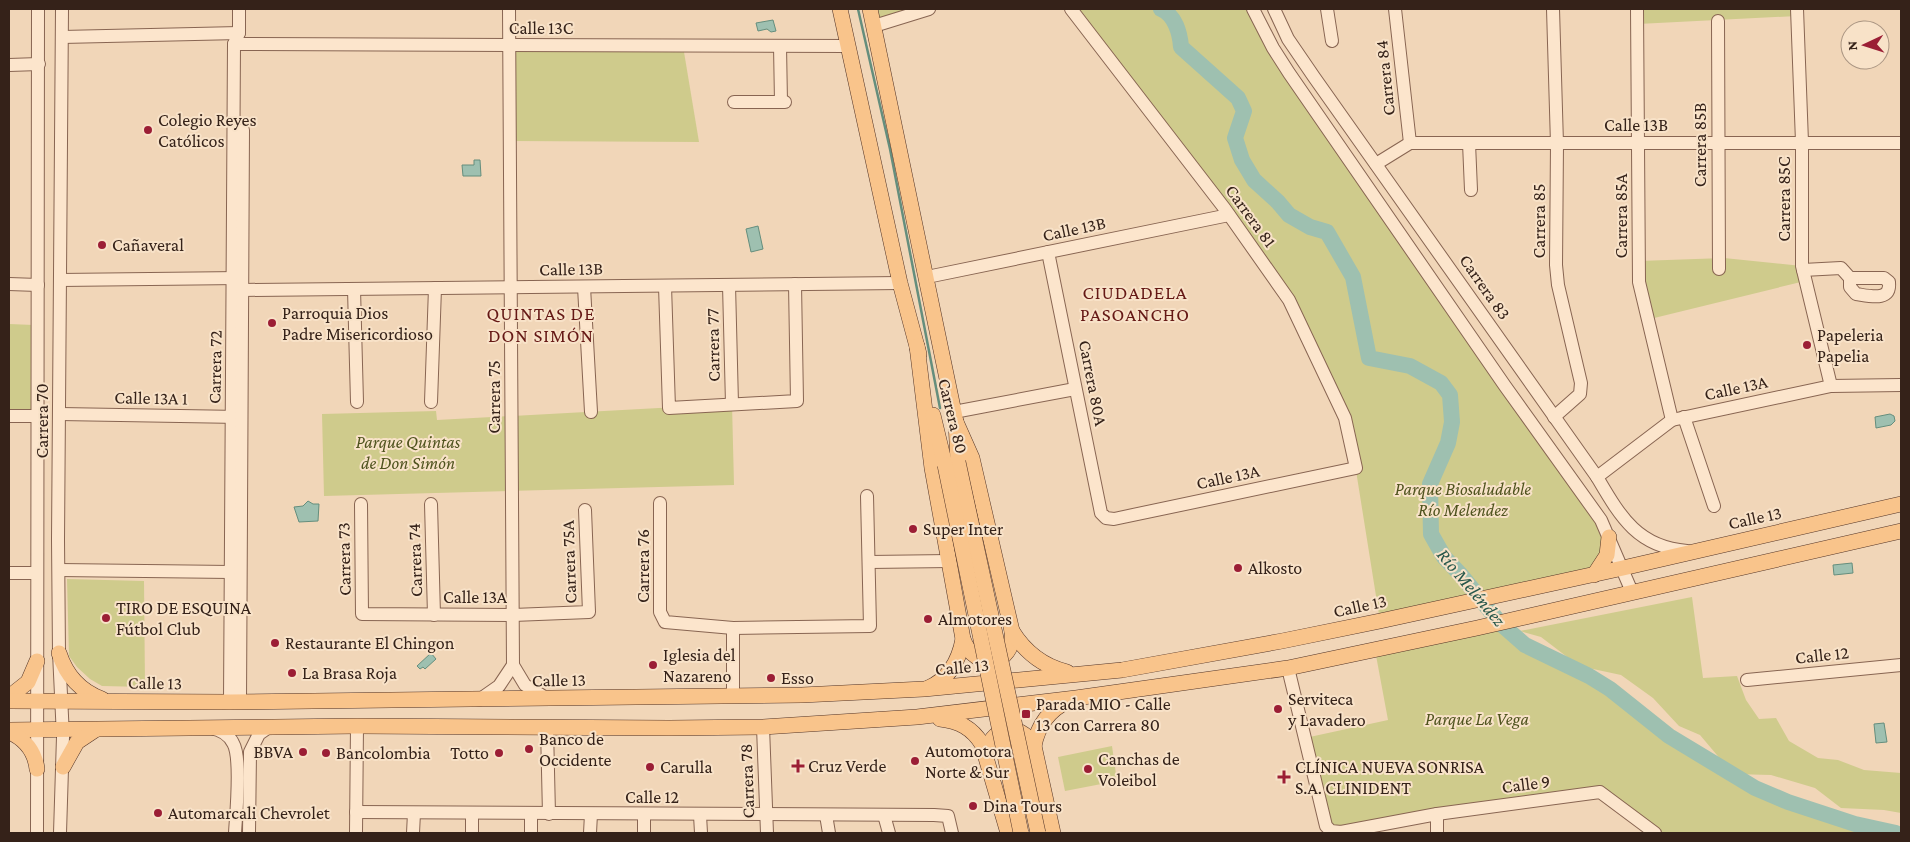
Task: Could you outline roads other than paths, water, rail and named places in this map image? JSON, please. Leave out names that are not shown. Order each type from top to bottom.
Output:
[{"type":"main road","name":"Carrera 80","points":[[840,9],[900,283],[952,463],[1038,833]]},
{"type":"main road","name":"Carrera 80","points":[[870,9],[955,417],[952,463],[1021,833]]},
{"type":"main road","points":[[917,346],[932,468],[963,639],[972,656],[990,661],[999,659],[1007,653],[1011,645],[1012,631],[972,458],[955,417]]},
{"type":"main road","name":"Calle 13","points":[[9,701],[235,702],[733,696],[924,689],[1122,670],[1282,641],[1594,575],[1894,506]]},
{"type":"main road","points":[[9,731],[357,726],[547,728],[763,727],[917,717],[1076,698],[1288,668],[1478,628],[1901,531]]},
{"type":"main road","points":[[1594,575],[1607,556],[1609,537]]},
{"type":"main road","points":[[1012,631],[1024,648],[1040,661],[1058,670],[1079,673]]},
{"type":"main road","points":[[924,689],[942,679],[951,671],[961,651],[963,639]]},
{"type":"main road","points":[[58,653],[66,670],[77,684],[92,695],[108,701]]},
{"type":"main road","points":[[9,697],[28,682],[37,661]]},
{"type":"main road","points":[[1034,746],[1040,728],[1051,712],[1058,706],[1076,698]]},
{"type":"main road","points":[[917,717],[958,722],[974,734],[982,744],[1008,833]]},
{"type":"main road","points":[[63,767],[77,742],[87,734],[99,729]]},
{"type":"main road","points":[[986,756],[990,741],[1002,731],[1009,729],[1024,733],[1034,746],[1053,833]]},
{"type":"main road","points":[[9,731],[19,737],[32,751],[37,769]]},
{"type":"street","name":"Carrera 70","points":[[36,833],[38,730],[38,9]]},
{"type":"street","name":"Carrera 70","points":[[60,833],[63,767],[63,700],[58,653],[62,9]]},
{"type":"street","name":"Carrera 72","points":[[235,702],[240,282],[239,9]]},
{"type":"street","name":"Carrera 75","points":[[509,9],[513,665]]},
{"type":"street","points":[[874,26],[930,9]]},
{"type":"street","name":"Carrera 81","points":[[1071,9],[1229,215],[1289,300],[1345,418],[1356,468]]},
{"type":"street","points":[[1327,9],[1332,41]]},
{"type":"street","name":"Carrera 84","points":[[1395,9],[1410,143]]},
{"type":"street","name":"Carrera 85","points":[[1553,9],[1557,144],[1558,285],[1581,383],[1580,394],[1554,417]]},
{"type":"street","name":"Carrera 85A","points":[[1637,9],[1639,282],[1678,419],[1714,506]]},
{"type":"street","name":"Carrera 85C","points":[[1797,9],[1802,142],[1803,270],[1831,386]]},
{"type":"street","points":[[1255,13],[1264,23],[1270,22],[1274,18],[1274,10]]},
{"type":"street","name":"Carrera 83","points":[[1274,10],[1288,39],[1597,477],[1616,509],[1633,529],[1650,542],[1671,549],[1693,551]]},
{"type":"street","points":[[1255,13],[1273,48],[1505,386],[1601,520],[1632,592]]},
{"type":"street","name":"Carrera 85B","points":[[1718,21],[1719,269]]},
{"type":"street","points":[[1273,48],[1272,40],[1276,35],[1281,34],[1288,39]]},
{"type":"street","name":"Calle 13C","points":[[62,37],[509,45],[848,46]]},
{"type":"street","points":[[734,102],[783,102],[780,46]]},
{"type":"street","points":[[9,66],[39,64]]},
{"type":"street","points":[[38,107],[43,96],[49,94],[55,96],[61,106]]},
{"type":"street","points":[[1376,164],[1410,143]]},
{"type":"street","name":"Calle 13B","points":[[1410,143],[1901,143]]},
{"type":"street","points":[[1469,143],[1471,190]]},
{"type":"street","name":"Calle 13B","points":[[927,277],[1229,215]]},
{"type":"street","name":"Carrera 80A","points":[[1048,252],[1101,512],[1106,518]]},
{"type":"street","points":[[1803,270],[1841,268],[1850,278]]},
{"type":"street","name":"Calle 13B","points":[[60,280],[240,282],[354,289],[900,283]]},
{"type":"street","points":[[9,284],[38,285]]},
{"type":"street","points":[[665,286],[669,408],[797,401],[795,284]]},
{"type":"street","name":"Carrera 77","points":[[729,285],[732,404]]},
{"type":"street","points":[[584,287],[591,412]]},
{"type":"street","points":[[431,402],[435,288]]},
{"type":"street","points":[[354,289],[357,402]]},
{"type":"street","points":[[1479,348],[1483,348],[1496,363],[1506,360],[1508,351]]},
{"type":"street","points":[[1505,386],[1506,380],[1514,374],[1519,375],[1529,388],[1534,389]]},
{"type":"street","name":"Calle 13A","points":[[1597,477],[1678,419],[1831,386],[1901,385]]},
{"type":"street","points":[[955,417],[1075,389]]},
{"type":"street","name":"Calle 13A 1","points":[[60,414],[237,417]]},
{"type":"street","points":[[9,416],[38,416]]},
{"type":"street","name":"Calle 13A","points":[[1106,518],[1114,519],[1356,468]]},
{"type":"street","name":"Carrera 72","points":[[236,623],[231,572],[237,496]]},
{"type":"street","points":[[733,696],[733,628],[870,626],[867,496]]},
{"type":"street","points":[[1894,506],[1901,499]]},
{"type":"street","name":"Carrera 76","points":[[660,503],[660,612],[662,618],[672,624],[733,628]]},
{"type":"street","name":"Carrera 73","points":[[361,504],[362,614]]},
{"type":"street","name":"Carrera 74","points":[[431,504],[434,615]]},
{"type":"street","points":[[1601,520],[1616,509]]},
{"type":"street","name":"Carrera 75A","points":[[585,510],[589,612]]},
{"type":"street","points":[[38,539],[42,546],[50,547],[58,540]]},
{"type":"street","points":[[869,562],[950,562]]},
{"type":"street","points":[[59,570],[231,572]]},
{"type":"street","points":[[9,573],[38,573]]},
{"type":"street","name":"Calle 13A","points":[[362,614],[513,615],[589,612]]},
{"type":"street","points":[[478,700],[499,686],[513,665],[525,685],[535,693],[551,699]]},
{"type":"street","name":"Calle 12","points":[[1747,680],[1901,665]]},
{"type":"street","name":"Calle 9","points":[[1288,668],[1326,826],[1331,831],[1341,832],[1437,814],[1600,792],[1653,832]]},
{"type":"street","points":[[356,833],[357,726]]},
{"type":"street","points":[[209,727],[224,732],[234,744],[236,752],[236,833]]},
{"type":"street","points":[[249,833],[250,752],[259,734],[269,727]]},
{"type":"street","name":"Carrera 78","points":[[763,727],[767,833]]},
{"type":"street","points":[[547,728],[549,814]]},
{"type":"street","name":"Calle 12","points":[[356,812],[948,816],[952,833]]},
{"type":"street","points":[[414,813],[414,833]]},
{"type":"street","points":[[472,813],[472,833]]},
{"type":"street","points":[[531,814],[531,833]]},
{"type":"street","points":[[590,833],[591,814]]},
{"type":"street","points":[[1437,814],[1437,833]]},
{"type":"street","points":[[644,815],[644,833]]},
{"type":"street","points":[[700,815],[701,833]]},
{"type":"street","points":[[767,815],[771,833]]},
{"type":"street","points":[[826,815],[829,833]]},
{"type":"street","points":[[884,815],[889,833]]},
{"type":"waterway","points":[[858,9],[890,149],[940,408]]},
{"type":"waterway","name":"Río Meléndez","points":[[1161,9],[1170,16],[1176,25],[1181,47],[1238,98],[1244,111],[1235,138],[1242,160],[1254,180],[1289,215],[1310,227],[1327,232],[1353,277],[1369,358],[1410,366],[1441,383],[1450,395],[1452,422],[1448,443],[1430,484],[1431,534],[1444,557],[1500,623],[1525,645],[1589,676],[1610,689],[1669,736],[1755,788],[1788,802],[1855,824],[1896,833]]},
{"type":"place","name":"Colegio Reyes Católicos","points":[[148,130]]},
{"type":"place","name":"Cañaveral","points":[[102,245]]},
{"type":"place","name":"Parroquia Dios Padre Misericordioso","points":[[272,323]]},
{"type":"place","name":"Papeleria Papelia","points":[[1807,345]]},
{"type":"place","name":"Super Inter","points":[[913,529]]},
{"type":"place","name":"Alkosto","points":[[1238,568]]},
{"type":"place","name":"TIRO DE ESQUINA Fútbol Club","points":[[106,618]]},
{"type":"place","name":"Almotores","points":[[928,619]]},
{"type":"place","name":"Restaurante El Chingon","points":[[275,643]]},
{"type":"place","name":"Iglesia del Nazareno","points":[[653,665]]},
{"type":"place","name":"La Brasa Roja","points":[[292,673]]},
{"type":"place","name":"Esso","points":[[771,678]]},
{"type":"place","name":"Serviteca y Lavadero","points":[[1278,709]]},
{"type":"place","name":"Parada MIO - Calle 13 con Carrera 80","points":[[1026,714]]},
{"type":"place","name":"Banco de Occidente","points":[[529,749]]},
{"type":"place","name":"BBVA","points":[[303,752]]},
{"type":"place","name":"Bancolombia","points":[[326,753]]},
{"type":"place","name":"Totto","points":[[499,753]]},
{"type":"place","name":"Automotora Norte & Sur","points":[[915,761]]},
{"type":"place","name":"Cruz Verde","points":[[798,766]]},
{"type":"place","name":"Carulla","points":[[650,767]]},
{"type":"place","name":"Canchas de Voleibol","points":[[1088,769]]},
{"type":"place","name":"CLÍNICA NUEVA SONRISA S.A. CLINIDENT","points":[[1284,777]]},
{"type":"place","name":"Dina Tours","points":[[973,806]]},
{"type":"place","name":"Automarcali Chevrolet","points":[[158,813]]},
{"type":"district","name":"CIUDADELA PASOANCHO","points":[[1135,303]]},
{"type":"district","name":"QUINTAS DE DON SIMÓN","points":[[541,324]]},
{"type":"park label","name":"Parque Quintas de Don Simón","points":[[408,452]]},
{"type":"park label","name":"Parque Biosaludable Río Melendez","points":[[1463,499]]},
{"type":"park label","name":"Parque La Vega","points":[[1477,719]]}]
